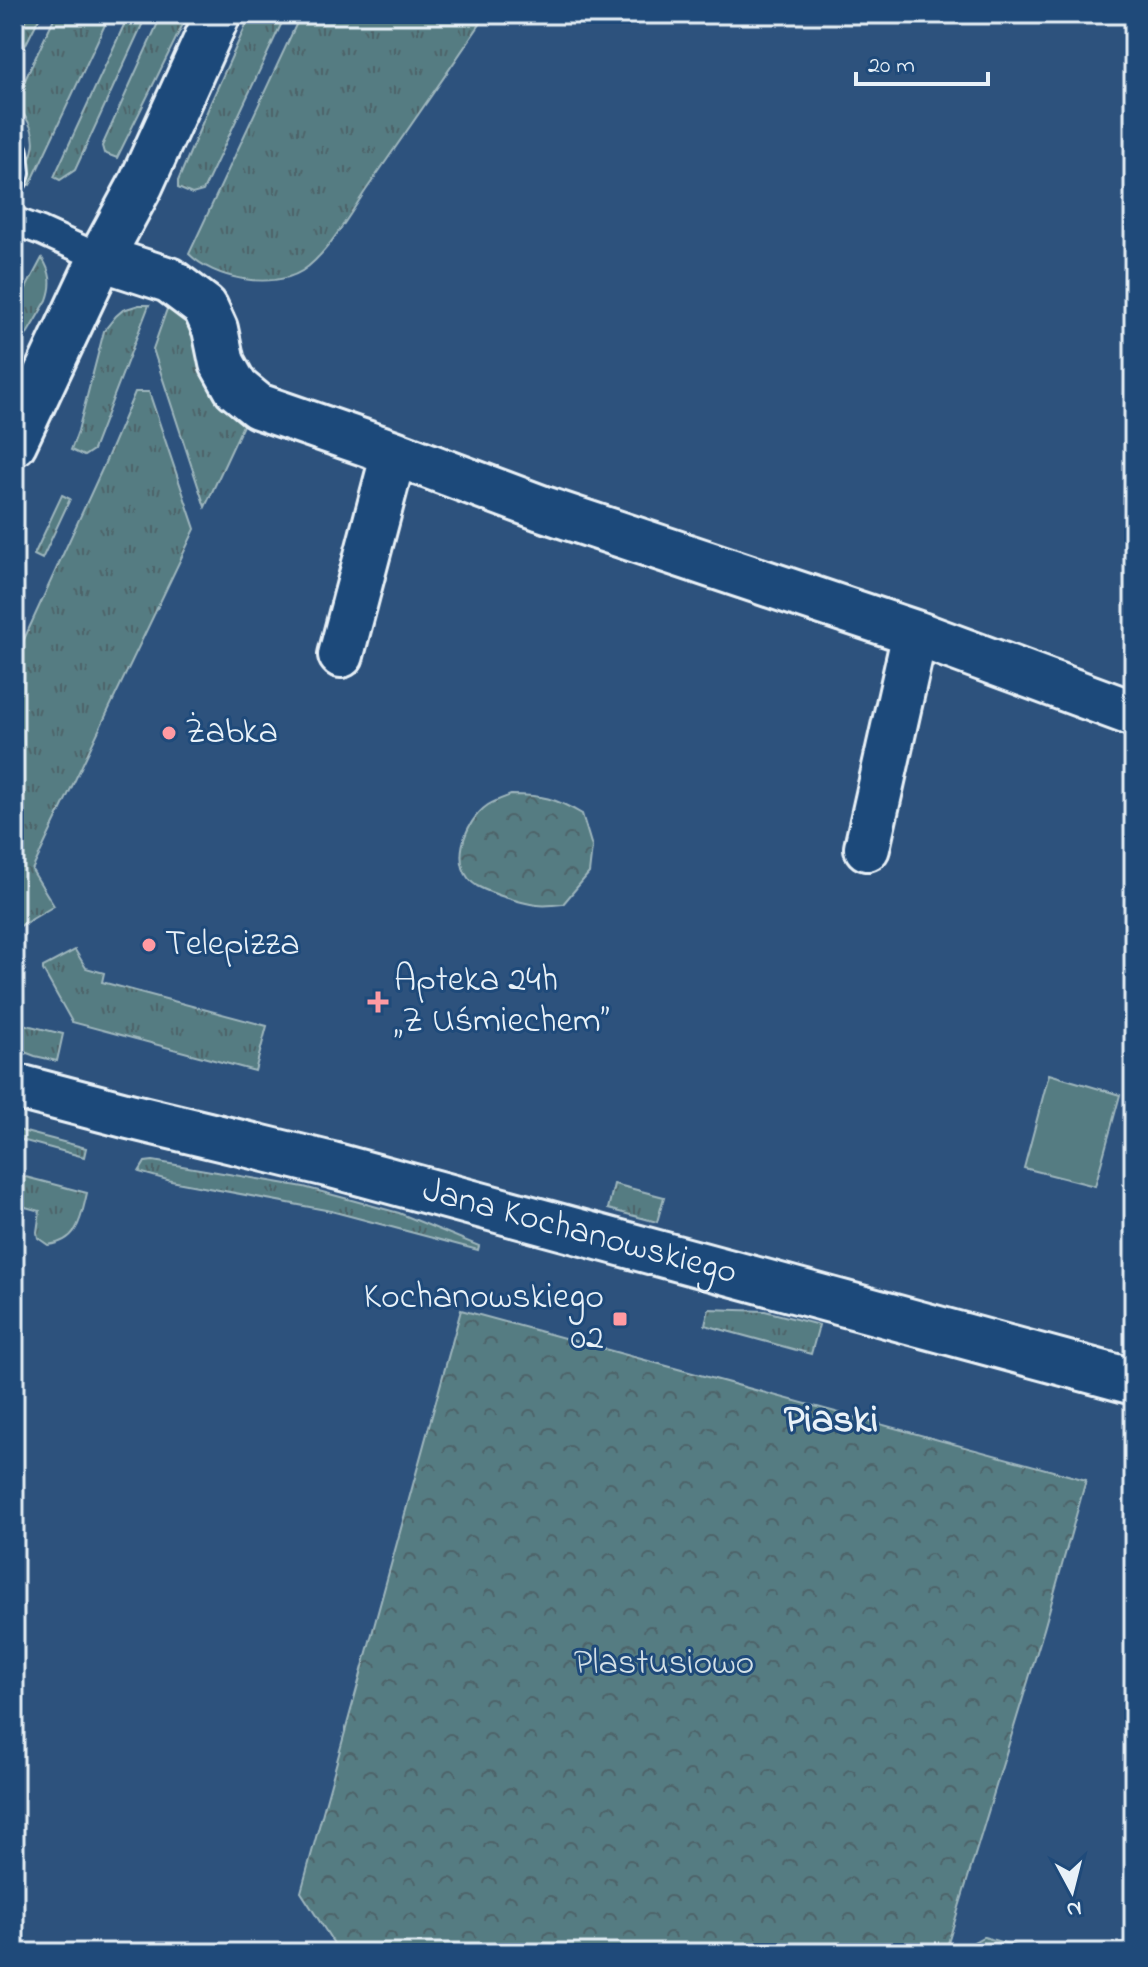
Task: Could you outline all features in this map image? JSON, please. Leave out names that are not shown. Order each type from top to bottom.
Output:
[{"type":"street","points":[[14,443],[101,258],[141,184],[218,14]]},
{"type":"street","points":[[101,258],[169,280],[205,307],[215,329],[222,363],[236,388],[258,406],[541,508],[915,633],[1134,714]]},
{"type":"street","points":[[341,655],[394,453]]},
{"type":"street","points":[[867,848],[915,633]]},
{"type":"street","name":"Jana Kochanowskiego","points":[[18,1087],[332,1165],[1134,1382]]},
{"type":"lane","points":[[14,152],[14,179]]},
{"type":"lane","points":[[14,221],[101,258]]},
{"type":"green space","points":[[29,14],[41,14],[14,68],[14,37]]},
{"type":"green space","points":[[56,14],[110,14],[30,185],[20,181],[31,156],[33,132],[17,104],[14,92],[25,80]]},
{"type":"green space","points":[[129,14],[147,14],[75,170],[60,180],[54,177]]},
{"type":"green space","points":[[162,14],[188,14],[117,158],[104,153],[102,146]]},
{"type":"green space","points":[[251,14],[286,14],[203,191],[192,194],[178,188],[178,181]]},
{"type":"green space","points":[[301,14],[487,14],[320,255],[302,271],[289,277],[259,281],[243,279],[213,270],[189,254]]},
{"type":"green space","points":[[42,258],[50,278],[49,294],[14,356],[14,311]]},
{"type":"green space","points":[[149,305],[93,450],[84,456],[71,450],[104,331],[123,310]]},
{"type":"green space","points":[[168,306],[182,310],[245,421],[205,507],[153,349]]},
{"type":"green space","points":[[135,392],[149,392],[195,529],[32,870],[54,906],[17,928],[14,923],[14,661]]},
{"type":"green space","points":[[62,495],[70,499],[42,559],[34,555]]},
{"type":"green space","points":[[511,795],[548,798],[582,814],[592,847],[589,873],[563,904],[537,905],[498,895],[477,886],[463,868],[463,845],[472,822],[488,805]]},
{"type":"green space","points":[[75,950],[86,968],[104,973],[102,982],[267,1026],[255,1071],[72,1022],[43,967]]},
{"type":"green space","points":[[14,1022],[63,1034],[57,1061],[14,1048]]},
{"type":"green space","points":[[1049,1074],[1120,1095],[1095,1186],[1024,1168]]},
{"type":"green space","points":[[14,1129],[86,1148],[84,1157],[14,1138]]},
{"type":"green space","points":[[145,1162],[304,1187],[399,1213],[479,1246],[478,1250],[331,1211],[171,1181],[139,1172]]},
{"type":"green space","points":[[14,1174],[87,1193],[77,1227],[66,1239],[48,1245],[38,1238],[40,1211],[14,1204]]},
{"type":"green space","points":[[614,1184],[664,1197],[657,1222],[608,1209]]},
{"type":"green space","points":[[709,1309],[765,1311],[819,1325],[811,1354],[705,1325]]},
{"type":"green space","name":"Plastusiowo","points":[[461,1310],[1086,1480],[945,1953],[340,1953],[301,1892]]},
{"type":"green space","points":[[983,1937],[1039,1953],[971,1953],[974,1942]]},
{"type":"place","name":"Żabka","points":[[169,733]]},
{"type":"place","name":"Telepizza","points":[[149,945]]},
{"type":"place","name":"Apteka 24h „Z Uśmiechem”","points":[[378,1002]]},
{"type":"place","name":"Kochanowskiego 02","points":[[620,1319]]},
{"type":"district","name":"Piaski","points":[[831,1421]]}]
